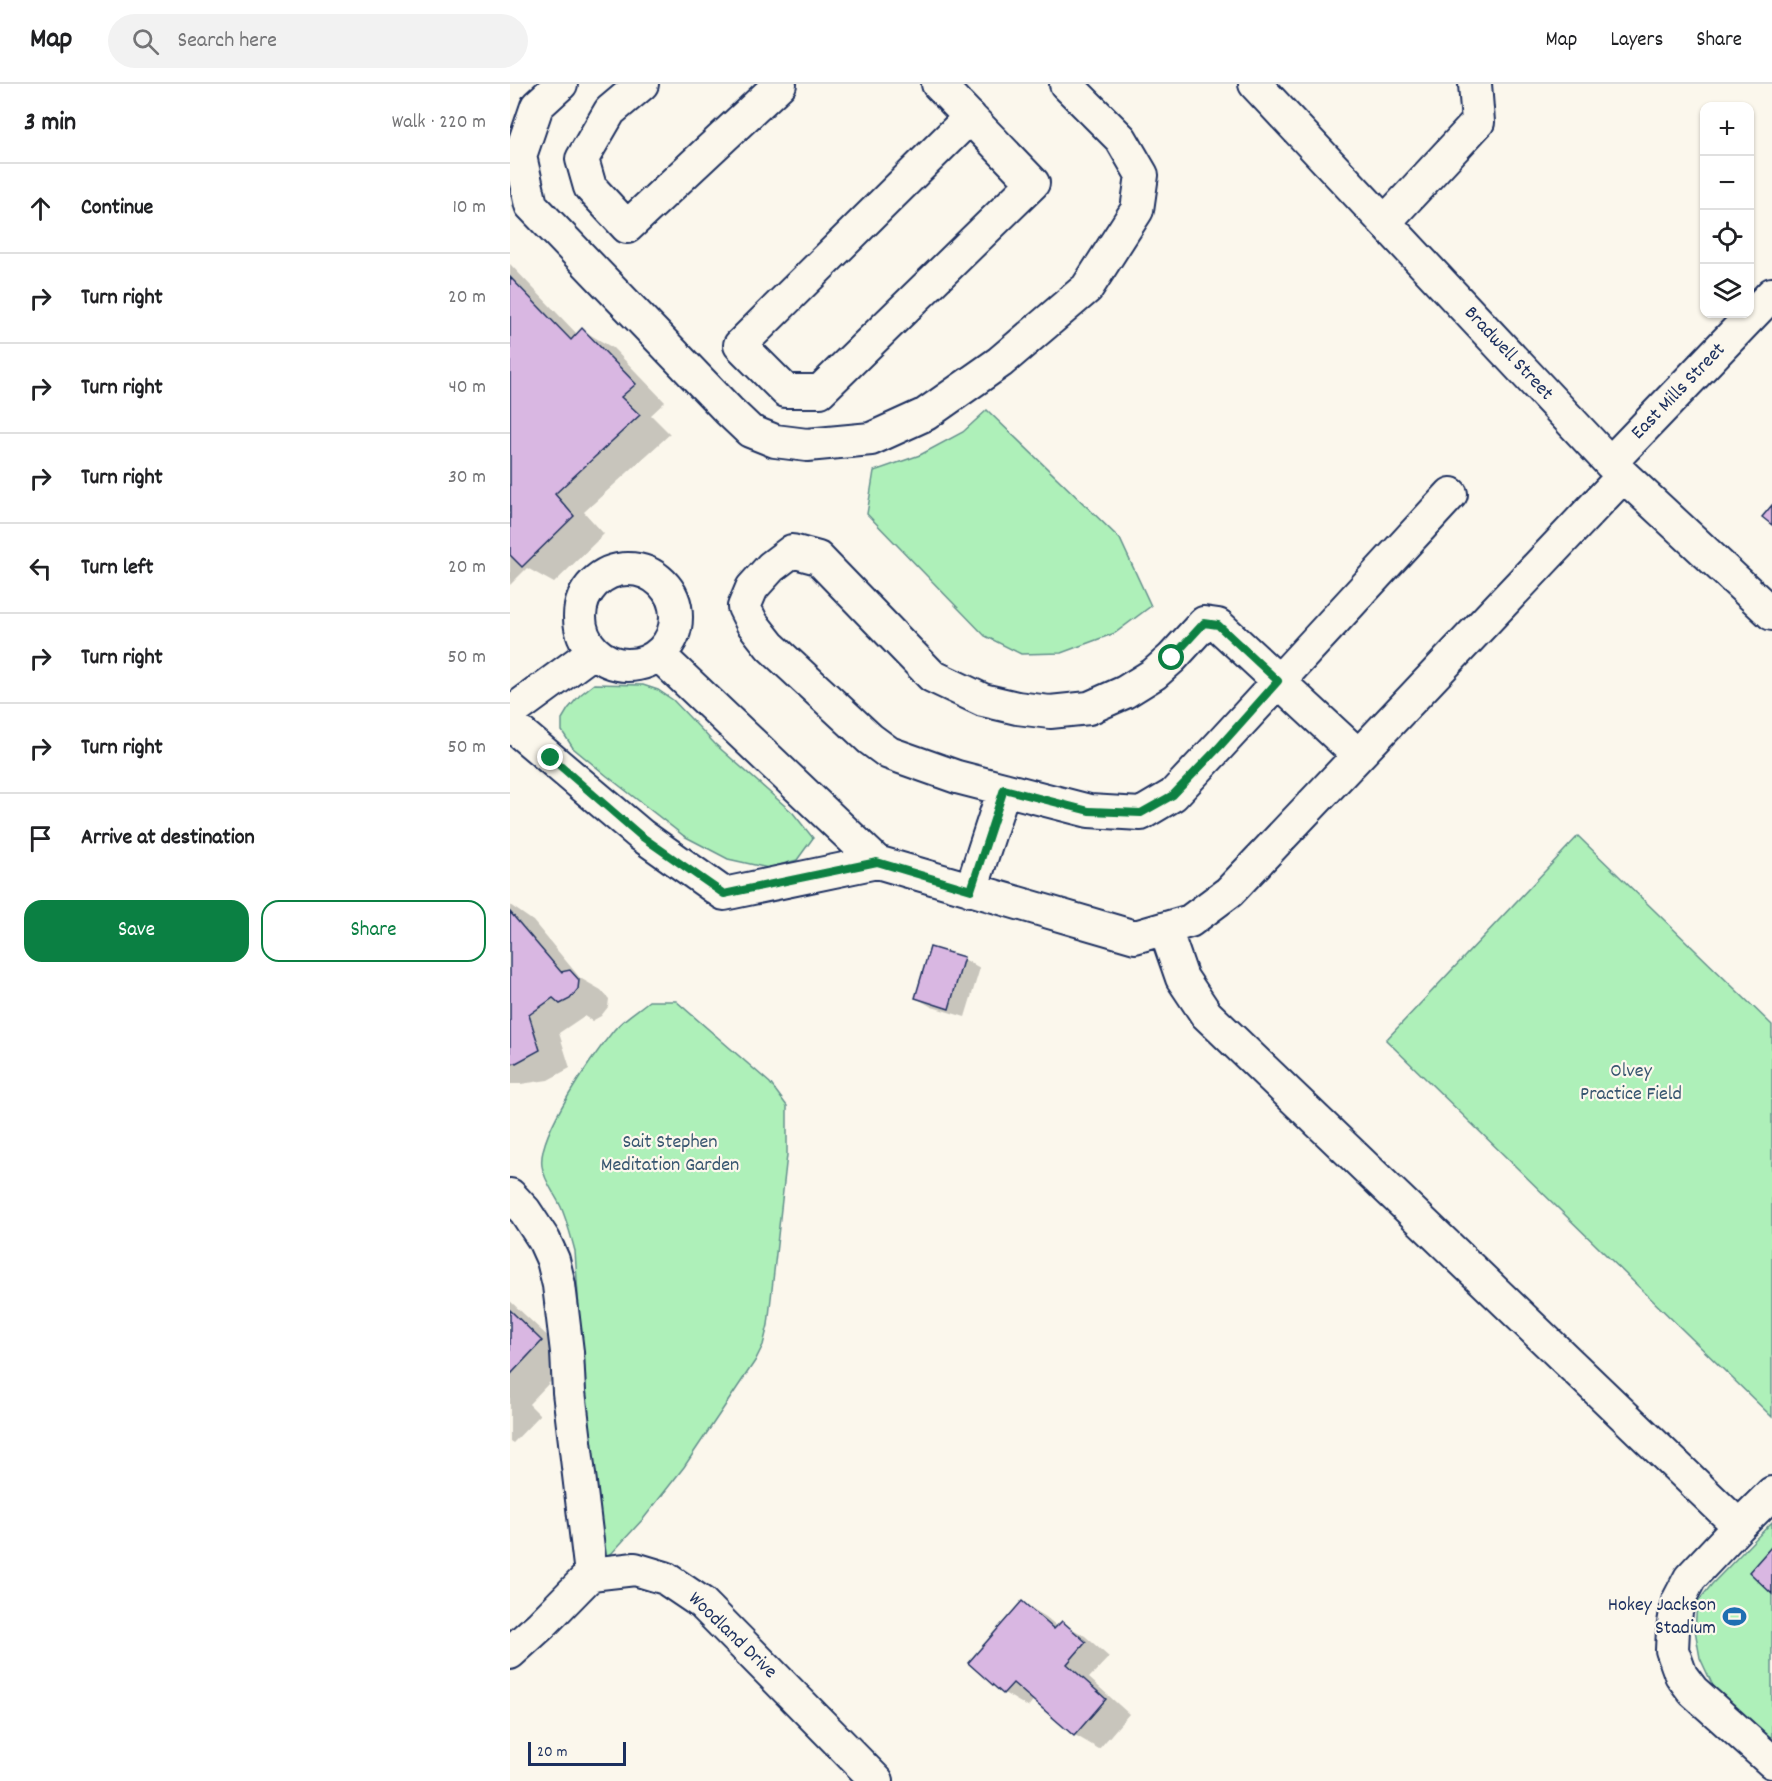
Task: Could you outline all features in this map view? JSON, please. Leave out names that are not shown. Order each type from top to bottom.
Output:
[{"type":"street","points":[[561,84],[537,106],[520,156],[520,194],[750,432],[775,441],[807,445],[871,439],[926,414],[1000,362],[1087,288],[1137,210],[1142,175],[1121,139],[1066,84]]},
{"type":"street","points":[[642,84],[610,111],[582,159],[590,187],[627,227],[780,84]]},
{"type":"street","points":[[938,84],[970,117],[1034,183],[820,391],[786,391],[740,345],[970,117]]},
{"type":"street","name":"Bradwell Street","points":[[1255,84],[1617,470],[1772,614]]},
{"type":"street","points":[[1385,222],[1478,122],[1475,84]]},
{"type":"street","name":"East Mills Street","points":[[877,862],[1135,937],[1190,921],[1229,892],[1358,755],[1617,470],[1772,294]]},
{"type":"street","points":[[1358,755],[1278,681],[1218,625],[1204,623],[1154,674],[1125,692],[1089,708],[1050,712],[1017,708],[983,700],[932,676],[818,558],[792,552],[771,567],[752,588],[744,607],[752,623],[770,646],[870,739],[889,753],[957,777],[1089,811],[1141,813],[1173,795],[1220,746],[1278,681],[1451,494]]},
{"type":"street","points":[[629,568],[648,572],[663,584],[676,607],[674,634],[659,655],[638,666],[614,664],[594,652],[583,636],[579,617],[583,598],[594,582],[610,572],[629,568]]},
{"type":"street","points":[[510,713],[594,652]]},
{"type":"street","points":[[659,655],[877,862]]},
{"type":"street","points":[[510,724],[641,836],[724,894],[877,862]]},
{"type":"street","points":[[971,890],[1004,789]]},
{"type":"street","points":[[1165,928],[1182,978],[1206,1014],[1739,1526]]},
{"type":"street","points":[[510,1195],[525,1211],[544,1240],[553,1260],[559,1285],[569,1392],[591,1574],[510,1653]]},
{"type":"street","points":[[1772,1493],[1690,1578],[1678,1601],[1672,1650],[1681,1675],[1693,1691],[1772,1762]]},
{"type":"street","name":"Woodland Drive","points":[[591,1574],[635,1569],[665,1578],[702,1602],[877,1781]]},
{"type":"green space","points":[[987,410],[1120,539],[1151,606],[1115,633],[1061,653],[1021,654],[985,636],[867,514],[874,471],[920,455],[963,432]]},
{"type":"green space","points":[[594,684],[643,685],[658,690],[673,700],[715,744],[793,813],[813,838],[797,860],[768,868],[728,859],[684,836],[573,748],[562,731],[562,719],[580,695]]},
{"type":"green space","name":"Olvey Practice Field","points":[[1578,836],[1772,1025],[1772,1417],[1386,1040]]},
{"type":"green space","name":"Sait Stephen Meditation Garden","points":[[649,1001],[676,1001],[770,1083],[787,1106],[787,1155],[768,1325],[763,1345],[755,1361],[684,1467],[644,1518],[612,1553],[596,1560],[575,1251],[559,1202],[543,1172],[543,1152],[557,1116],[593,1058],[618,1026]]},
{"type":"green space","name":"Hokey Jackson Stadium","points":[[1772,1522],[1772,1739],[1714,1688],[1700,1658],[1695,1630],[1697,1603],[1712,1584]]},
{"type":"building","points":[[510,277],[571,340],[582,328],[636,384],[621,397],[640,415],[555,494],[574,516],[522,567],[510,555]]},
{"type":"building","points":[[1772,505],[1772,525],[1762,517]]},
{"type":"building","points":[[510,912],[561,972],[570,970],[579,980],[578,989],[570,999],[560,1004],[553,998],[529,1015],[540,1050],[510,1064]]},
{"type":"building","points":[[930,947],[964,957],[949,1009],[915,998]]},
{"type":"building","points":[[510,1310],[542,1341],[510,1375]]},
{"type":"building","points":[[1772,1546],[1772,1594],[1749,1572]]},
{"type":"building","points":[[1022,1601],[1054,1629],[1062,1621],[1086,1642],[1067,1664],[1106,1699],[1074,1736],[1013,1683],[1003,1694],[968,1663]]},
{"type":"place","name":"Hokey Jackson Stadium","points":[[1734,1617]]},
{"type":"route","points":[[551,758],[641,836],[724,894],[877,862],[971,890],[1004,789],[1089,811],[1141,813],[1173,795],[1278,681],[1218,625],[1204,623],[1172,658]]}]
